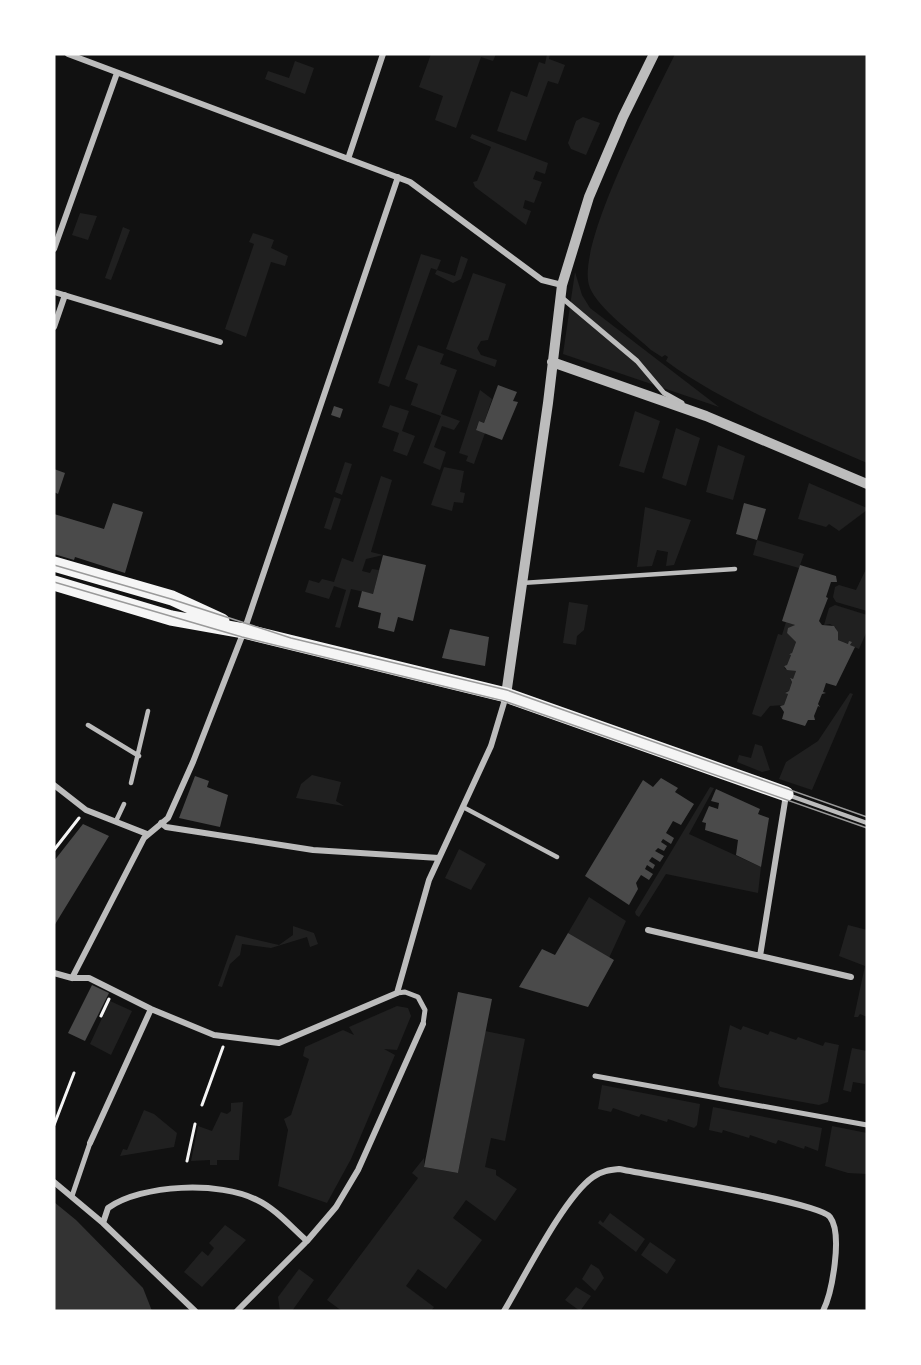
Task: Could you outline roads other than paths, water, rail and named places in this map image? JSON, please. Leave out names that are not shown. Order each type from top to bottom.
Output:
[{"type":"main road","points":[[54,564],[172,598],[244,631]]},
{"type":"main road","points":[[54,584],[171,618],[244,631],[507,695],[786,794]]},
{"type":"street","points":[[68,54],[398,177],[417,186],[542,280],[561,285]]},
{"type":"street","points":[[348,159],[383,54]]},
{"type":"street","points":[[397,993],[422,900],[490,746],[507,695],[561,285],[589,197],[623,117],[654,54]]},
{"type":"street","points":[[54,249],[117,73]]},
{"type":"street","points":[[72,978],[147,834],[161,823],[173,808],[193,762],[244,631],[398,177]]},
{"type":"street","points":[[54,292],[220,342]]},
{"type":"street","points":[[54,327],[65,295]]},
{"type":"street","points":[[560,297],[637,361],[664,393],[698,413]]},
{"type":"street","points":[[552,362],[698,413],[867,484]]},
{"type":"street","points":[[54,785],[86,810],[147,834]]},
{"type":"street","points":[[760,956],[786,794]]},
{"type":"street","points":[[161,823],[166,827],[313,850],[439,858]]},
{"type":"street","points":[[648,930],[851,977]]},
{"type":"street","points":[[54,973],[72,978],[89,978],[151,1010],[214,1035],[284,1042],[397,993],[405,992],[418,997],[425,1010],[423,1024],[358,1170],[336,1207],[307,1241],[237,1311]]},
{"type":"street","points":[[72,1196],[90,1143],[151,1010]]},
{"type":"street","points":[[595,1076],[867,1125]]},
{"type":"street","points":[[504,1311],[557,1220],[586,1183],[603,1172],[619,1169],[801,1205],[825,1212],[834,1225],[836,1235],[832,1278],[823,1311]]},
{"type":"street","points":[[54,1182],[103,1223],[195,1311]]},
{"type":"street","points":[[103,1223],[108,1208],[127,1196],[176,1190],[227,1190],[250,1197],[266,1206],[307,1241]]},
{"type":"lane","points":[[522,583],[735,569]]},
{"type":"lane","points":[[131,783],[148,711]]},
{"type":"lane","points":[[88,725],[139,756]]},
{"type":"lane","points":[[786,794],[867,824]]},
{"type":"lane","points":[[116,821],[124,804]]},
{"type":"lane","points":[[463,807],[557,857]]},
{"type":"tram line","points":[[54,565],[171,599],[291,638],[507,690],[867,817]]},
{"type":"tram line","points":[[54,582],[242,637],[504,701],[867,828]]}]
